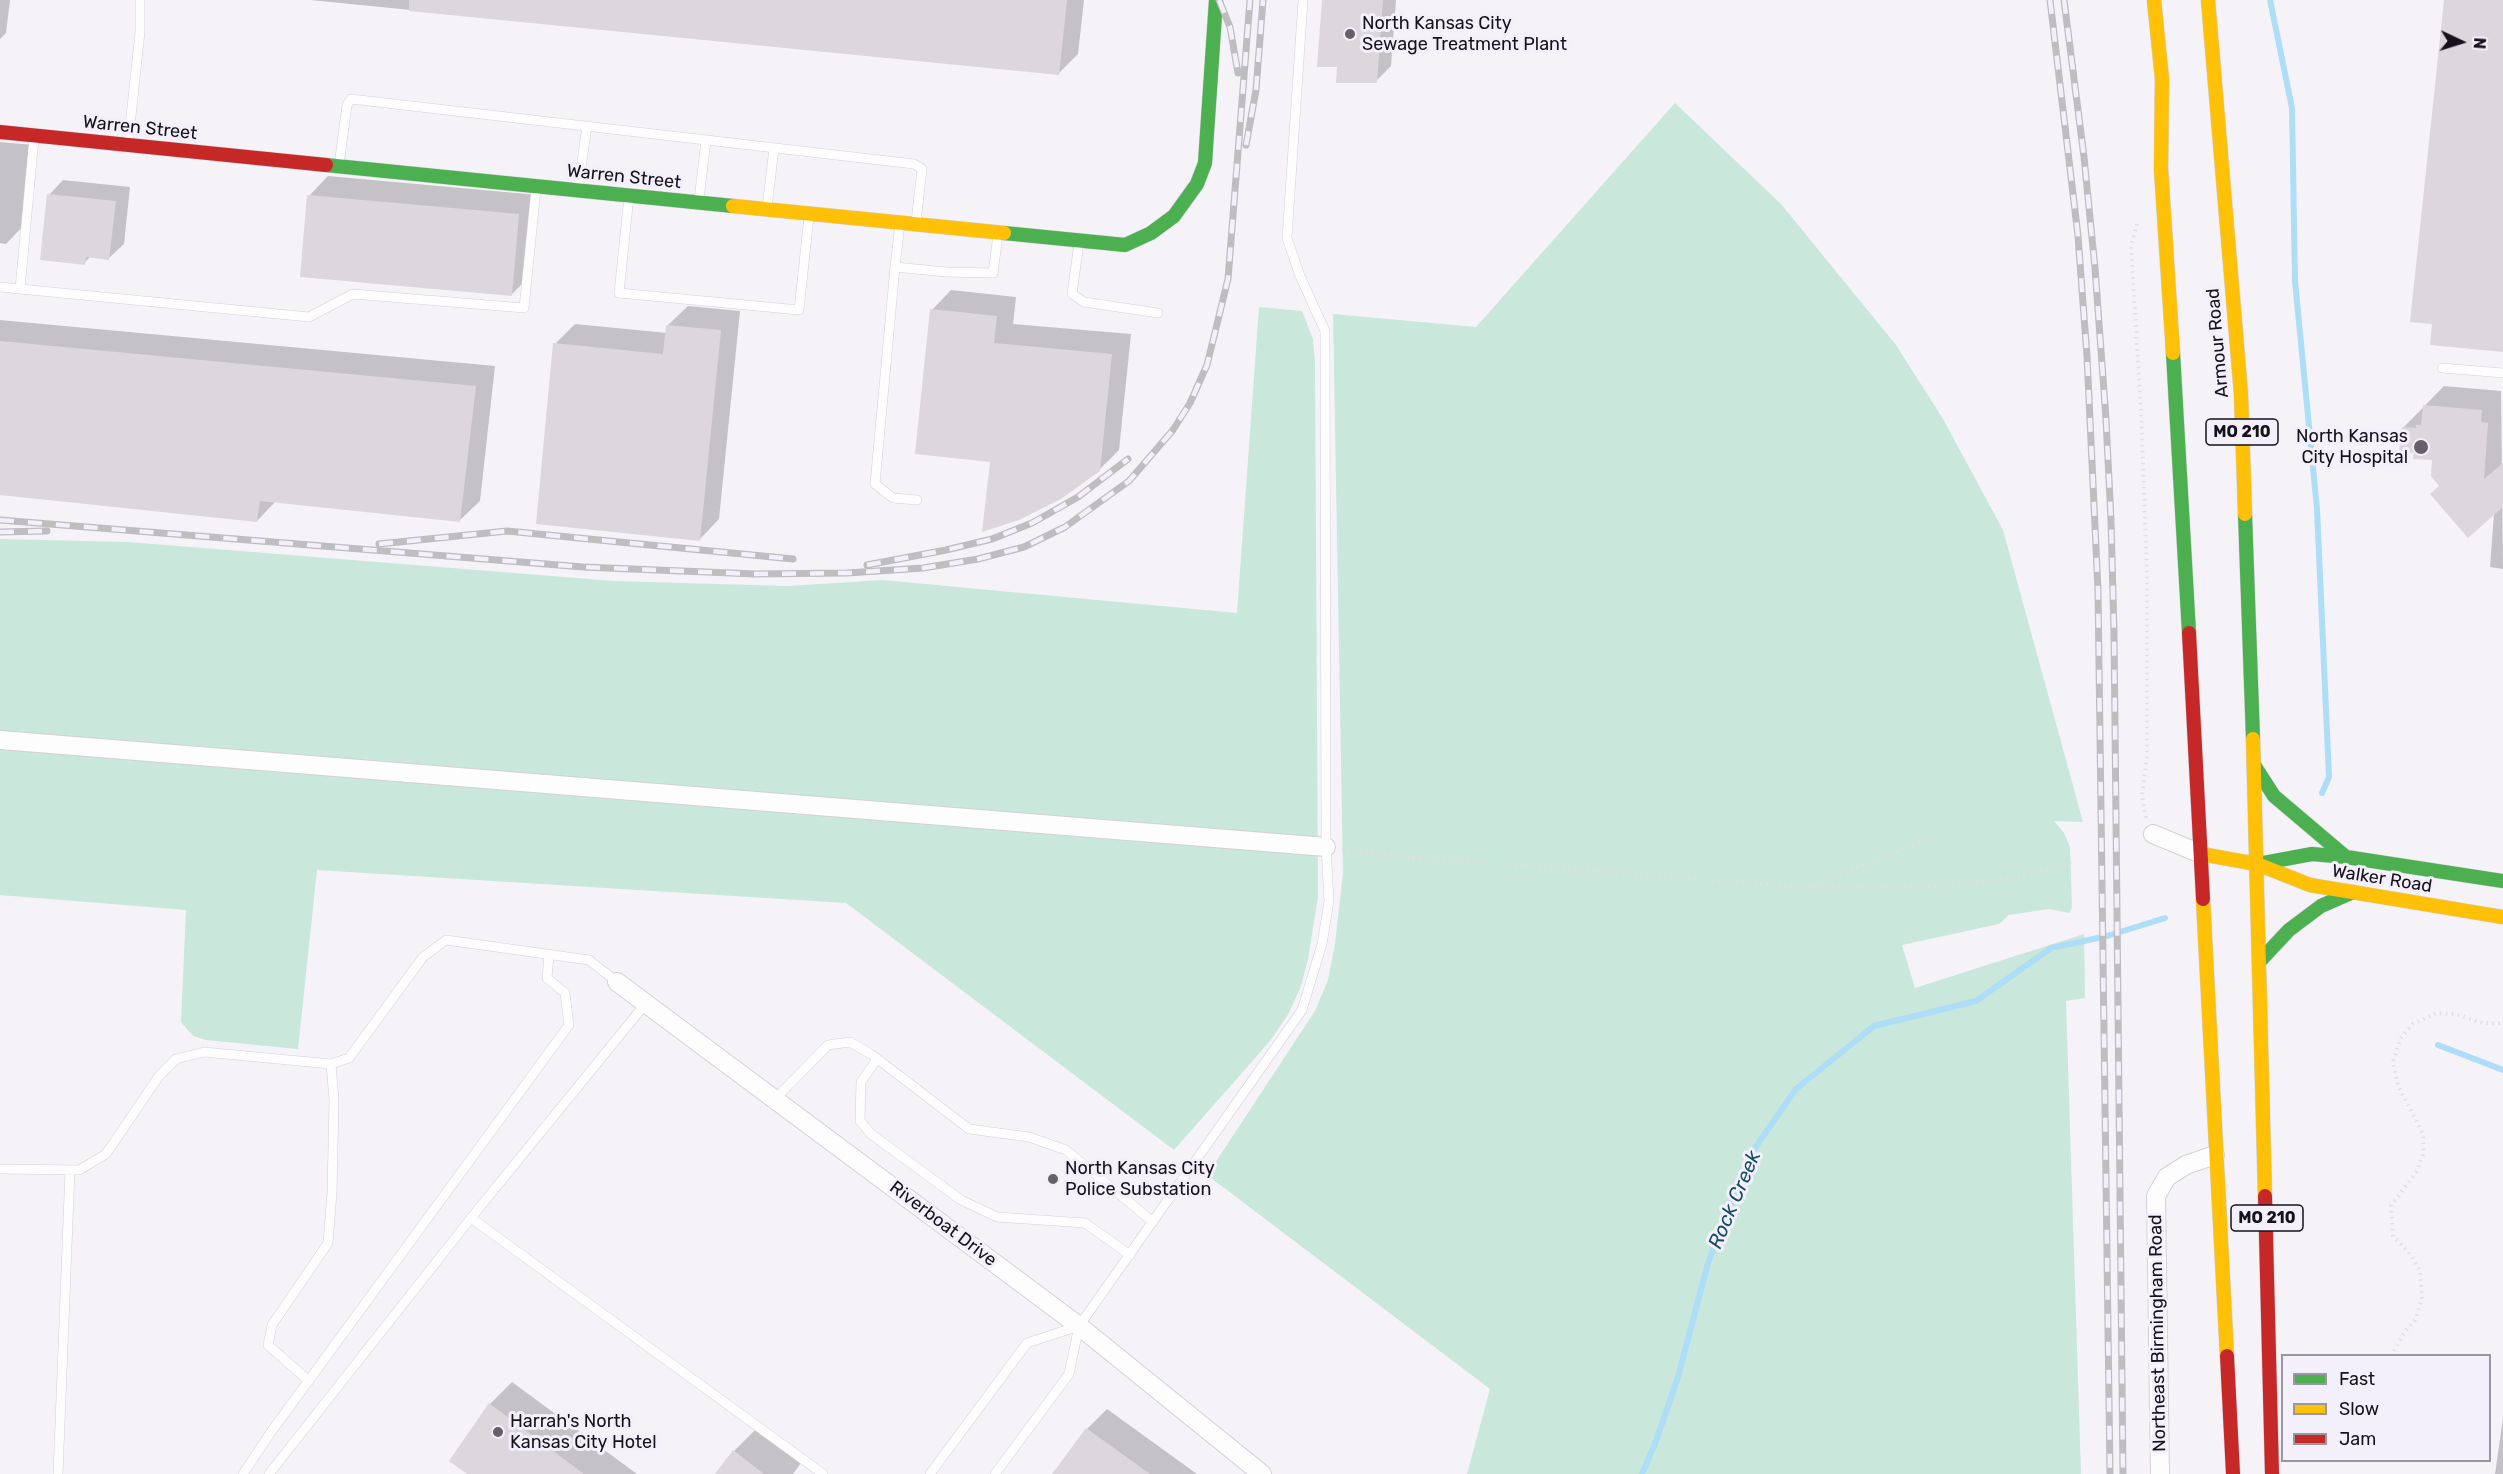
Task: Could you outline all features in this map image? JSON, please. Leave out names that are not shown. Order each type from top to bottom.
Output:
[{"type":"main road","name":"Warren Street","points":[[0,132],[1125,246],[1151,233],[1174,216],[1197,184],[1205,163],[1216,0]]},
{"type":"main road","name":"MO 210","points":[[2154,0],[2162,79],[2161,169],[2201,854],[2233,1474]]},
{"type":"main road","name":"Armour Road","points":[[2208,0],[2241,394],[2258,864]]},
{"type":"main road","points":[[2254,765],[2274,796],[2346,856]]},
{"type":"main road","name":"Walker Road","points":[[2201,854],[2258,864],[2310,885],[2503,917]]},
{"type":"main road","name":"Walker Road","points":[[2258,864],[2312,854],[2346,856],[2503,882]]},
{"type":"main road","name":"MO 210","points":[[2258,864],[2272,1474]]},
{"type":"main road","points":[[2259,962],[2289,930],[2321,906],[2353,892]]},
{"type":"street","points":[[0,740],[1326,847]]},
{"type":"street","points":[[2152,834],[2201,854]]},
{"type":"street","name":"Riverboat Drive","points":[[617,982],[1079,1326],[1262,1474]]},
{"type":"street","name":"Northeast Birmingham Road","points":[[2160,1474],[2156,1196],[2167,1177],[2186,1165],[2215,1155]]},
{"type":"lane","points":[[128,145],[140,32],[140,0]]},
{"type":"lane","points":[[995,1474],[1069,1374],[1079,1326],[1302,1010],[1322,944],[1329,901],[1326,847],[1325,331],[1300,276],[1287,238],[1303,0]]},
{"type":"lane","points":[[339,166],[347,105],[351,99],[914,164],[922,169],[915,224]]},
{"type":"lane","points":[[577,190],[586,126]]},
{"type":"lane","points":[[20,289],[34,136]]},
{"type":"lane","points":[[699,202],[706,140]]},
{"type":"lane","points":[[767,209],[774,148]]},
{"type":"lane","points":[[0,287],[309,317],[353,294],[524,308],[536,186]]},
{"type":"lane","points":[[628,195],[619,293],[799,310],[809,214]]},
{"type":"lane","points":[[900,223],[875,484],[893,498],[917,500]]},
{"type":"lane","points":[[895,267],[956,273],[993,273],[999,233]]},
{"type":"lane","points":[[1079,241],[1072,294],[1084,302],[1158,313]]},
{"type":"lane","points":[[2442,368],[2503,373]]},
{"type":"lane","points":[[0,1169],[79,1170],[106,1154],[159,1076],[176,1059],[204,1052],[331,1064],[349,1058],[423,957],[446,940],[589,960],[617,982]]},
{"type":"lane","points":[[243,1474],[569,1025],[565,993],[547,978],[549,955]]},
{"type":"lane","points":[[269,1474],[471,1218],[646,1003]]},
{"type":"lane","points":[[776,1099],[828,1045],[850,1042],[877,1059],[969,1129],[1029,1137],[1066,1150],[1153,1222]]},
{"type":"lane","points":[[877,1059],[861,1082],[860,1121],[871,1134],[961,1200],[997,1216],[1085,1223],[1130,1255]]},
{"type":"lane","points":[[309,1381],[268,1346],[272,1325],[328,1243],[332,1193],[334,1100],[331,1064]]},
{"type":"lane","points":[[58,1474],[70,1170]]},
{"type":"lane","points":[[471,1218],[823,1474]]},
{"type":"lane","points":[[930,1474],[1027,1343],[1079,1326]]},
{"type":"path","points":[[2138,223],[2131,246],[2141,412],[2147,572],[2147,758],[2142,795],[2146,818],[2152,834]]},
{"type":"path","points":[[1808,887],[1932,838]]},
{"type":"path","points":[[1326,847],[1403,857],[1808,887],[1879,888],[1952,885],[2018,878],[2072,862]]},
{"type":"path","points":[[2392,1354],[2403,1333],[2415,1320],[2422,1299],[2420,1270],[2393,1236],[2391,1206],[2417,1171],[2424,1152],[2423,1134],[2397,1086],[2392,1062],[2400,1039],[2413,1024],[2437,1013],[2455,1014],[2483,1023],[2503,1023]]},
{"type":"green space","points":[[1675,103],[1781,204],[1896,345],[1943,419],[2003,530],[2083,822],[2054,821],[2064,833],[2070,847],[2072,908],[2069,913],[2049,909],[2009,915],[1999,924],[1902,945],[1915,988],[2084,934],[2085,998],[2066,1001],[2081,1474],[1467,1474],[1490,1389],[1207,1175],[1315,1011],[1328,980],[1335,944],[1343,873],[1333,314],[1476,327]]},
{"type":"green space","points":[[1259,307],[1302,311],[1313,339],[1318,897],[1308,959],[1301,986],[1289,1013],[1270,1041],[1174,1150],[846,903],[317,870],[298,1049],[206,1040],[193,1036],[181,1022],[186,910],[0,895],[0,539],[128,542],[614,581],[788,586],[882,580],[1237,613]]},
{"type":"building","points":[[409,0],[1067,0],[1059,75],[409,11]]},
{"type":"building","name":"North Kansas City Sewage Treatment Plant","points":[[1322,0],[1383,0],[1377,83],[1336,83],[1337,67],[1317,67]]},
{"type":"building","points":[[2444,0],[2503,0],[2503,352],[2430,345],[2432,324],[2410,322]]},
{"type":"building","points":[[47,194],[116,201],[109,260],[86,257],[85,265],[40,260]]},
{"type":"building","points":[[307,195],[519,214],[512,296],[300,277]]},
{"type":"building","points":[[930,309],[997,316],[994,343],[1112,354],[1100,471],[1061,499],[1019,520],[982,532],[990,462],[915,454]]},
{"type":"building","points":[[666,325],[721,330],[700,541],[536,524],[553,343],[663,354]]},
{"type":"building","points":[[0,341],[476,386],[460,522],[260,501],[257,522],[0,495]]},
{"type":"building","points":[[2423,405],[2482,410],[2481,422],[2488,423],[2484,479],[2503,463],[2503,507],[2468,538],[2430,494],[2439,486],[2431,476],[2432,460],[2413,459],[2414,453],[2399,452],[2402,427],[2416,428],[2416,425],[2421,425]]},
{"type":"building","name":"Harrah's North Kansas City Hotel","points":[[489,1403],[584,1474],[467,1474],[449,1461]]},
{"type":"building","points":[[1086,1428],[1150,1474],[1052,1474]]},
{"type":"building","points":[[733,1450],[764,1474],[715,1474]]},
{"type":"waterway","points":[[2270,0],[2292,108],[2295,281],[2317,509],[2329,777],[2322,793]]},
{"type":"waterway","name":"Rock Creek","points":[[1642,1474],[1678,1377],[1708,1263],[1750,1155],[1796,1089],[1874,1026],[1976,1001],[2051,948],[2107,936],[2165,918]]},
{"type":"waterway","name":"Rock Creek","points":[[2438,1045],[2503,1070]]},
{"type":"railway","points":[[1219,0],[1230,27],[1238,73]]},
{"type":"railway","points":[[0,520],[583,567],[755,574],[847,573],[923,568],[978,559],[1024,547],[1065,527],[1129,481],[1173,430],[1190,403],[1207,365],[1228,279],[1250,0]]},
{"type":"railway","points":[[1246,145],[1256,90],[1263,0]]},
{"type":"railway","points":[[2050,0],[2078,236],[2087,356],[2098,590],[2110,1474]]},
{"type":"railway","points":[[2064,0],[2084,157],[2095,268],[2111,520],[2123,1474]]},
{"type":"railway","points":[[867,565],[992,539],[1032,523],[1078,497],[1128,459]]},
{"type":"railway","points":[[0,532],[47,531]]},
{"type":"railway","points":[[379,544],[507,531],[793,559]]},
{"type":"traffic: fast","points":[[1004,233],[1125,245],[1151,233],[1174,216],[1197,184],[1205,163],[1216,0]]},
{"type":"traffic: fast","points":[[326,165],[733,206]]},
{"type":"traffic: fast","points":[[2173,353],[2189,633]]},
{"type":"traffic: fast","points":[[2245,514],[2253,739]]},
{"type":"traffic: fast","points":[[2254,765],[2274,796],[2346,857]]},
{"type":"traffic: fast","points":[[2258,864],[2312,854],[2503,881]]},
{"type":"traffic: fast","points":[[2259,962],[2289,930],[2321,906],[2353,892]]},
{"type":"traffic: slow","points":[[2154,0],[2162,79],[2161,169],[2173,353]]},
{"type":"traffic: slow","points":[[2208,0],[2241,394],[2245,514]]},
{"type":"traffic: slow","points":[[733,206],[1004,233]]},
{"type":"traffic: slow","points":[[2253,739],[2265,1196]]},
{"type":"traffic: slow","points":[[2201,854],[2257,864],[2310,885],[2503,917]]},
{"type":"traffic: slow","points":[[2203,899],[2227,1356]]},
{"type":"traffic: jam","points":[[0,132],[326,165]]},
{"type":"traffic: jam","points":[[2189,633],[2203,899]]},
{"type":"traffic: jam","points":[[2265,1196],[2272,1474]]},
{"type":"traffic: jam","points":[[2227,1356],[2233,1474]]},
{"type":"place","name":"North Kansas City Sewage Treatment Plant","points":[[1350,34]]},
{"type":"place","name":"North Kansas City Hospital","points":[[2421,447]]},
{"type":"place","name":"North Kansas City Police Substation","points":[[1053,1179]]},
{"type":"place","name":"Harrah's North Kansas City Hotel","points":[[498,1432]]}]
